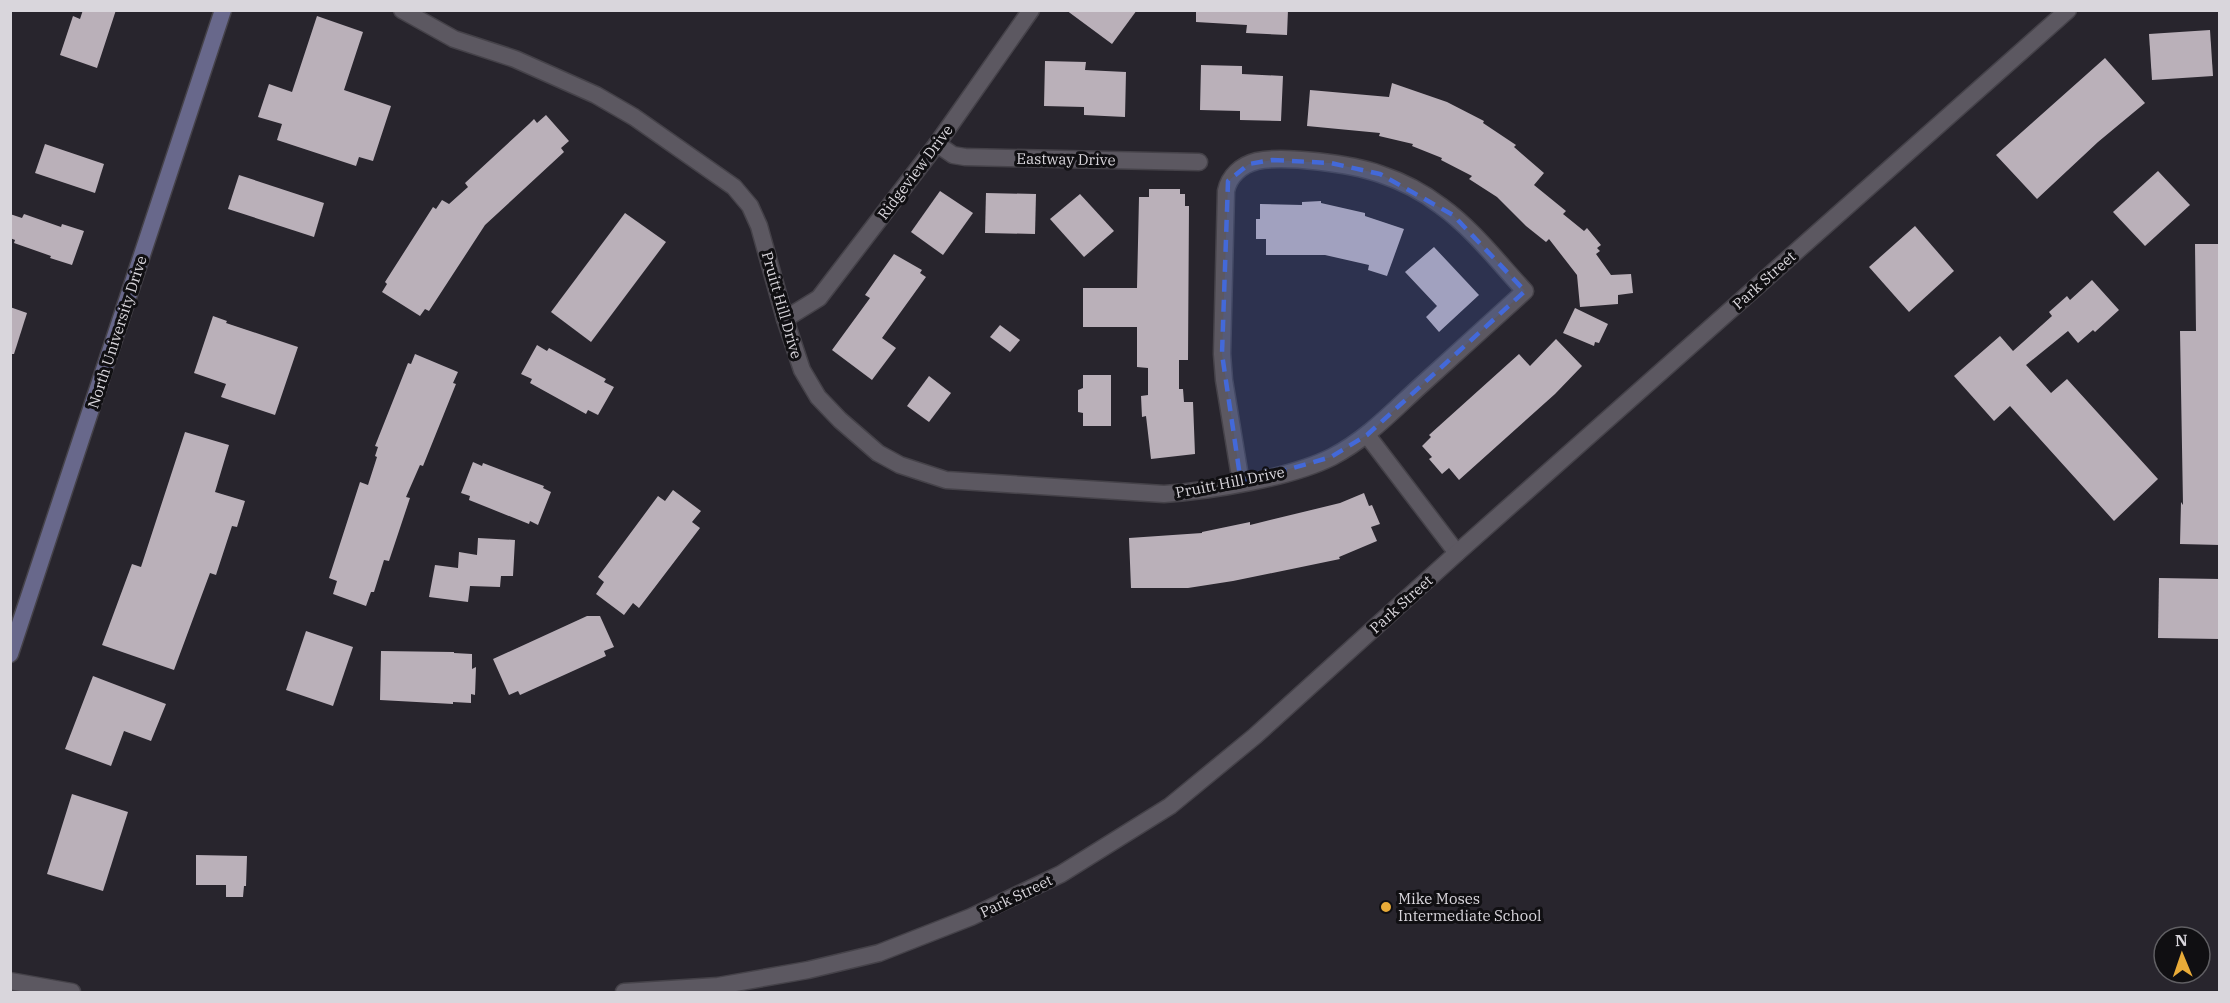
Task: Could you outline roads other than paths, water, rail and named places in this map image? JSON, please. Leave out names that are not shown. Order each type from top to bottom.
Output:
[{"type":"main road","name":"North University Drive","points":[[10,654],[223,10]]},
{"type":"street","name":"Pruitt Hill Drive","points":[[402,10],[428,27],[454,39],[514,58],[596,95],[634,117],[734,187],[750,206],[759,225],[802,370],[818,398],[878,453],[922,473],[946,480],[1136,494],[1188,493],[1242,483],[1307,467],[1331,457],[1367,435],[1525,291],[1454,215],[1426,196],[1395,180],[1364,170],[1314,162],[1258,161],[1241,168],[1228,181],[1226,191],[1222,345],[1224,380],[1242,483]]},
{"type":"street","name":"Ridgeview Drive","points":[[785,319],[819,298],[937,144],[1031,10]]},
{"type":"street","name":"Park Street","points":[[624,993],[718,986],[808,970],[879,953],[971,917],[1061,874],[1170,806],[1255,736],[1457,553],[2068,10]]},
{"type":"street","name":"Eastway Drive","points":[[937,144],[953,155],[965,157],[1199,162]]},
{"type":"street","points":[[1367,435],[1457,553]]},
{"type":"street","points":[[10,981],[72,993]]},
{"type":"place","name":"Mike Moses Intermediate School","points":[[1386,907]]}]
